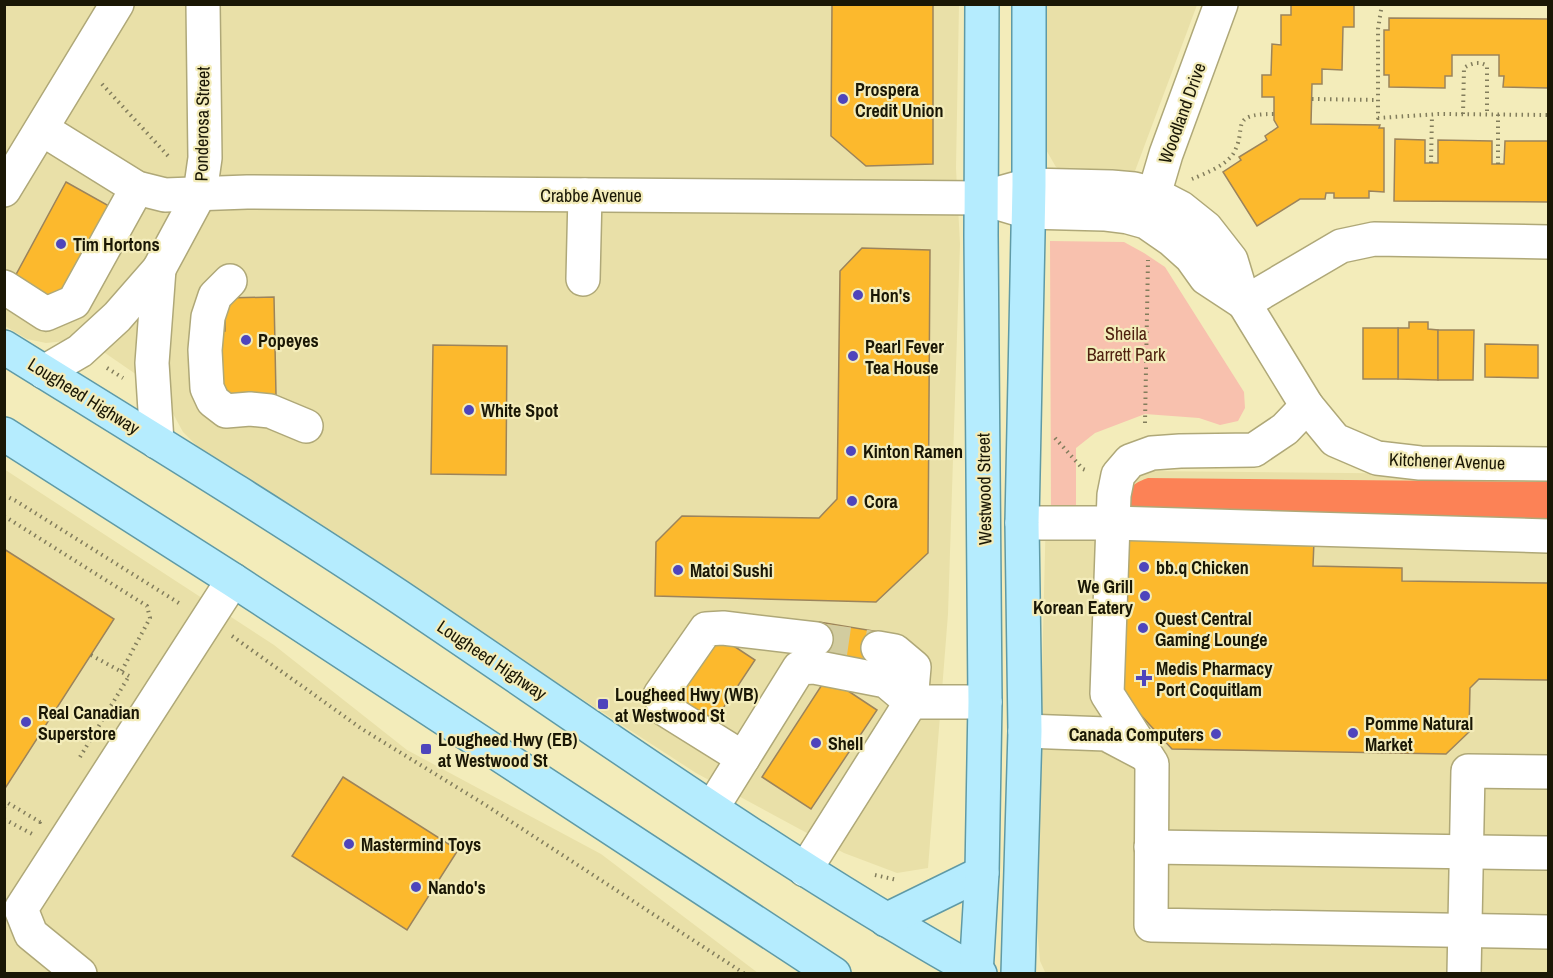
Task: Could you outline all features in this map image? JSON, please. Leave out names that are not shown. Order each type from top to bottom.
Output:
[{"type":"main road","name":"Westwood Street","points":[[977,973],[982,873],[985,702],[982,4]]},
{"type":"main road","name":"Westwood Street","points":[[1018,974],[1025,731],[1022,523],[1029,4]]},
{"type":"main road","name":"Lougheed Highway","points":[[4,347],[395,594],[805,870],[977,973]]},
{"type":"main road","points":[[4,434],[233,580],[834,974]]},
{"type":"main road","points":[[886,920],[982,873]]},
{"type":"street","points":[[4,190],[117,4]]},
{"type":"street","name":"Ponderosa Street","points":[[44,372],[80,351],[101,333],[159,269],[200,193],[204,158],[203,4]]},
{"type":"street","name":"Woodland Drive","points":[[1149,222],[1166,154],[1221,4]]},
{"type":"street","name":"Crabbe Avenue","points":[[42,129],[137,188],[165,195],[200,193],[982,198]]},
{"type":"street","name":"Kitchener Avenue","points":[[982,198],[1028,199],[1111,187],[1134,189],[1149,222],[1181,208],[1206,228],[1232,260],[1244,303],[1307,406],[1335,440],[1377,458],[1420,463],[1548,464]]},
{"type":"street","points":[[4,287],[46,314],[74,302],[137,188]]},
{"type":"street","points":[[583,279],[585,195]]},
{"type":"street","points":[[1244,303],[1341,246],[1374,239],[1548,242]]},
{"type":"street","name":"Ponderosa Street","points":[[157,442],[152,363],[159,269]]},
{"type":"street","points":[[230,281],[215,296],[208,317],[207,388],[213,401],[226,411],[250,409],[270,411],[306,426]]},
{"type":"street","points":[[1307,406],[1285,429],[1254,450],[1152,453],[1130,461],[1118,475],[1113,523],[1107,694],[1148,759],[1151,925],[1548,932]]},
{"type":"street","points":[[1022,523],[1113,523],[1548,536]]},
{"type":"street","points":[[80,974],[31,933],[13,904],[233,580]]},
{"type":"street","points":[[743,758],[666,710],[660,695],[705,629],[723,627],[816,639]]},
{"type":"street","points":[[805,870],[911,702],[914,667],[895,651],[878,648]]},
{"type":"street","points":[[712,808],[799,668],[814,667],[886,681],[911,702],[985,702]]},
{"type":"street","points":[[1025,731],[1106,734],[1148,759]]},
{"type":"street","points":[[1464,974],[1467,771],[1548,772]]},
{"type":"street","points":[[1151,847],[1548,853]]},
{"type":"path","points":[[1382,4],[1378,29],[1378,118],[1463,114],[1548,115]]},
{"type":"path","points":[[83,62],[169,157]]},
{"type":"path","points":[[1463,114],[1464,68],[1470,63],[1484,63],[1487,66],[1487,114]]},
{"type":"path","points":[[1312,99],[1378,100]]},
{"type":"path","points":[[1191,179],[1233,154],[1244,120],[1250,115],[1274,114]]},
{"type":"path","points":[[1498,114],[1498,164]]},
{"type":"path","points":[[1431,163],[1432,115]]},
{"type":"path","points":[[1144,456],[1149,222]]},
{"type":"path","points":[[101,364],[123,379]]},
{"type":"path","points":[[1051,433],[1083,469],[1117,482]]},
{"type":"path","points":[[4,495],[183,606]]},
{"type":"path","points":[[4,516],[147,606],[150,618],[122,672]]},
{"type":"path","points":[[241,642],[260,658],[362,729],[484,804],[745,974]]},
{"type":"path","points":[[91,655],[137,680]]},
{"type":"path","points":[[76,763],[129,676]]},
{"type":"path","points":[[4,807],[8,803],[40,822],[46,812]]},
{"type":"path","points":[[4,819],[40,838]]},
{"type":"path","points":[[868,872],[905,882]]},
{"type":"shaded area","points":[[5,5],[959,5],[956,168],[960,244],[948,614],[928,868],[897,873],[844,853],[696,773],[221,465],[183,432],[166,395],[79,335],[66,341],[46,343],[27,339],[5,326]]},
{"type":"shaded area","points":[[1043,5],[1197,5],[1135,171],[1125,175],[1069,175],[1056,167],[1045,148]]},
{"type":"shaded area","points":[[4,469],[274,645],[407,750],[601,854],[758,973],[5,973]]},
{"type":"shaded area","points":[[1147,471],[1548,475],[1548,973],[1045,972],[1040,961],[1036,915],[1046,512],[1115,514],[1130,476]]},
{"type":"shaded area","points":[[1148,478],[1548,482],[1548,530],[1127,515],[1129,491],[1135,484]]},
{"type":"green space","name":"Sheila Barrett Park","points":[[1050,241],[1124,242],[1165,267],[1244,392],[1245,408],[1238,421],[1220,425],[1199,418],[1145,414],[1095,433],[1076,448],[1076,511],[1051,511]]},
{"type":"building","points":[[832,4],[933,4],[933,164],[866,166],[831,136]]},
{"type":"building","points":[[1291,4],[1354,4],[1354,27],[1343,27],[1342,70],[1322,69],[1322,84],[1312,84],[1311,124],[1380,125],[1379,128],[1384,128],[1384,192],[1369,191],[1369,198],[1334,198],[1334,193],[1326,193],[1325,199],[1300,199],[1257,226],[1223,172],[1241,160],[1239,157],[1267,140],[1265,136],[1278,127],[1274,120],[1274,97],[1262,97],[1262,75],[1271,75],[1272,44],[1281,45],[1281,15],[1291,15]]},
{"type":"building","points":[[1389,18],[1548,19],[1548,88],[1503,87],[1504,76],[1499,76],[1499,55],[1452,55],[1452,76],[1445,76],[1445,88],[1389,87],[1389,75],[1384,75],[1384,30],[1389,30]]},
{"type":"building","points":[[1395,139],[1425,140],[1425,163],[1438,163],[1438,140],[1492,141],[1492,164],[1504,164],[1505,141],[1548,141],[1548,202],[1394,201]]},
{"type":"building","name":"Tim Hortons","points":[[66,182],[109,206],[55,305],[12,282]]},
{"type":"building","points":[[862,248],[930,250],[928,553],[876,602],[655,596],[656,542],[682,516],[819,518],[837,499],[840,271]]},
{"type":"building","name":"Popeyes","points":[[274,297],[276,395],[222,396],[217,331],[225,331],[225,298]]},
{"type":"building","points":[[1409,322],[1428,322],[1428,329],[1438,330],[1438,380],[1398,379],[1398,328],[1409,328]]},
{"type":"building","points":[[1363,328],[1398,328],[1398,379],[1363,379]]},
{"type":"building","points":[[1438,330],[1474,330],[1473,380],[1438,380]]},
{"type":"building","points":[[1485,344],[1538,345],[1538,378],[1485,377]]},
{"type":"building","name":"White Spot","points":[[433,345],[507,346],[506,475],[431,474]]},
{"type":"building","points":[[1115,538],[1314,541],[1313,566],[1402,568],[1402,581],[1548,583],[1548,680],[1479,679],[1470,688],[1469,732],[1446,754],[1172,749],[1113,685]]},
{"type":"building","name":"Real Canadian Superstore","points":[[4,549],[114,619],[4,790]]},
{"type":"building","points":[[819,622],[880,632],[874,671],[813,661]]},
{"type":"building","points":[[714,633],[755,660],[710,728],[670,702]]},
{"type":"building","points":[[827,677],[877,710],[811,809],[762,777]]},
{"type":"building","points":[[343,777],[458,850],[407,930],[292,856]]},
{"type":"tunnel","points":[[816,639],[878,648]]},
{"type":"place","name":"Prospera Credit Union","points":[[843,99]]},
{"type":"place","name":"Tim Hortons","points":[[61,244]]},
{"type":"place","name":"Hon's","points":[[858,295]]},
{"type":"place","name":"Popeyes","points":[[246,340]]},
{"type":"place","name":"Pearl Fever Tea House","points":[[853,356]]},
{"type":"place","name":"White Spot","points":[[469,410]]},
{"type":"place","name":"Kinton Ramen","points":[[851,451]]},
{"type":"place","name":"Cora","points":[[852,501]]},
{"type":"place","name":"bb.q Chicken","points":[[1144,567]]},
{"type":"place","name":"Matoi Sushi","points":[[678,570]]},
{"type":"place","name":"We Grill Korean Eatery","points":[[1145,596]]},
{"type":"place","name":"Quest Central Gaming Lounge","points":[[1143,628]]},
{"type":"place","name":"Medis Pharmacy Port Coquitlam","points":[[1144,678]]},
{"type":"place","name":"Lougheed Hwy (WB) at Westwood St","points":[[603,704]]},
{"type":"place","name":"Real Canadian Superstore","points":[[26,722]]},
{"type":"place","name":"Pomme Natural Market","points":[[1353,733]]},
{"type":"place","name":"Canada Computers","points":[[1216,734]]},
{"type":"place","name":"Shell","points":[[816,743]]},
{"type":"place","name":"Lougheed Hwy (EB) at Westwood St","points":[[426,749]]},
{"type":"place","name":"Mastermind Toys","points":[[349,844]]},
{"type":"place","name":"Nando's","points":[[416,887]]}]
